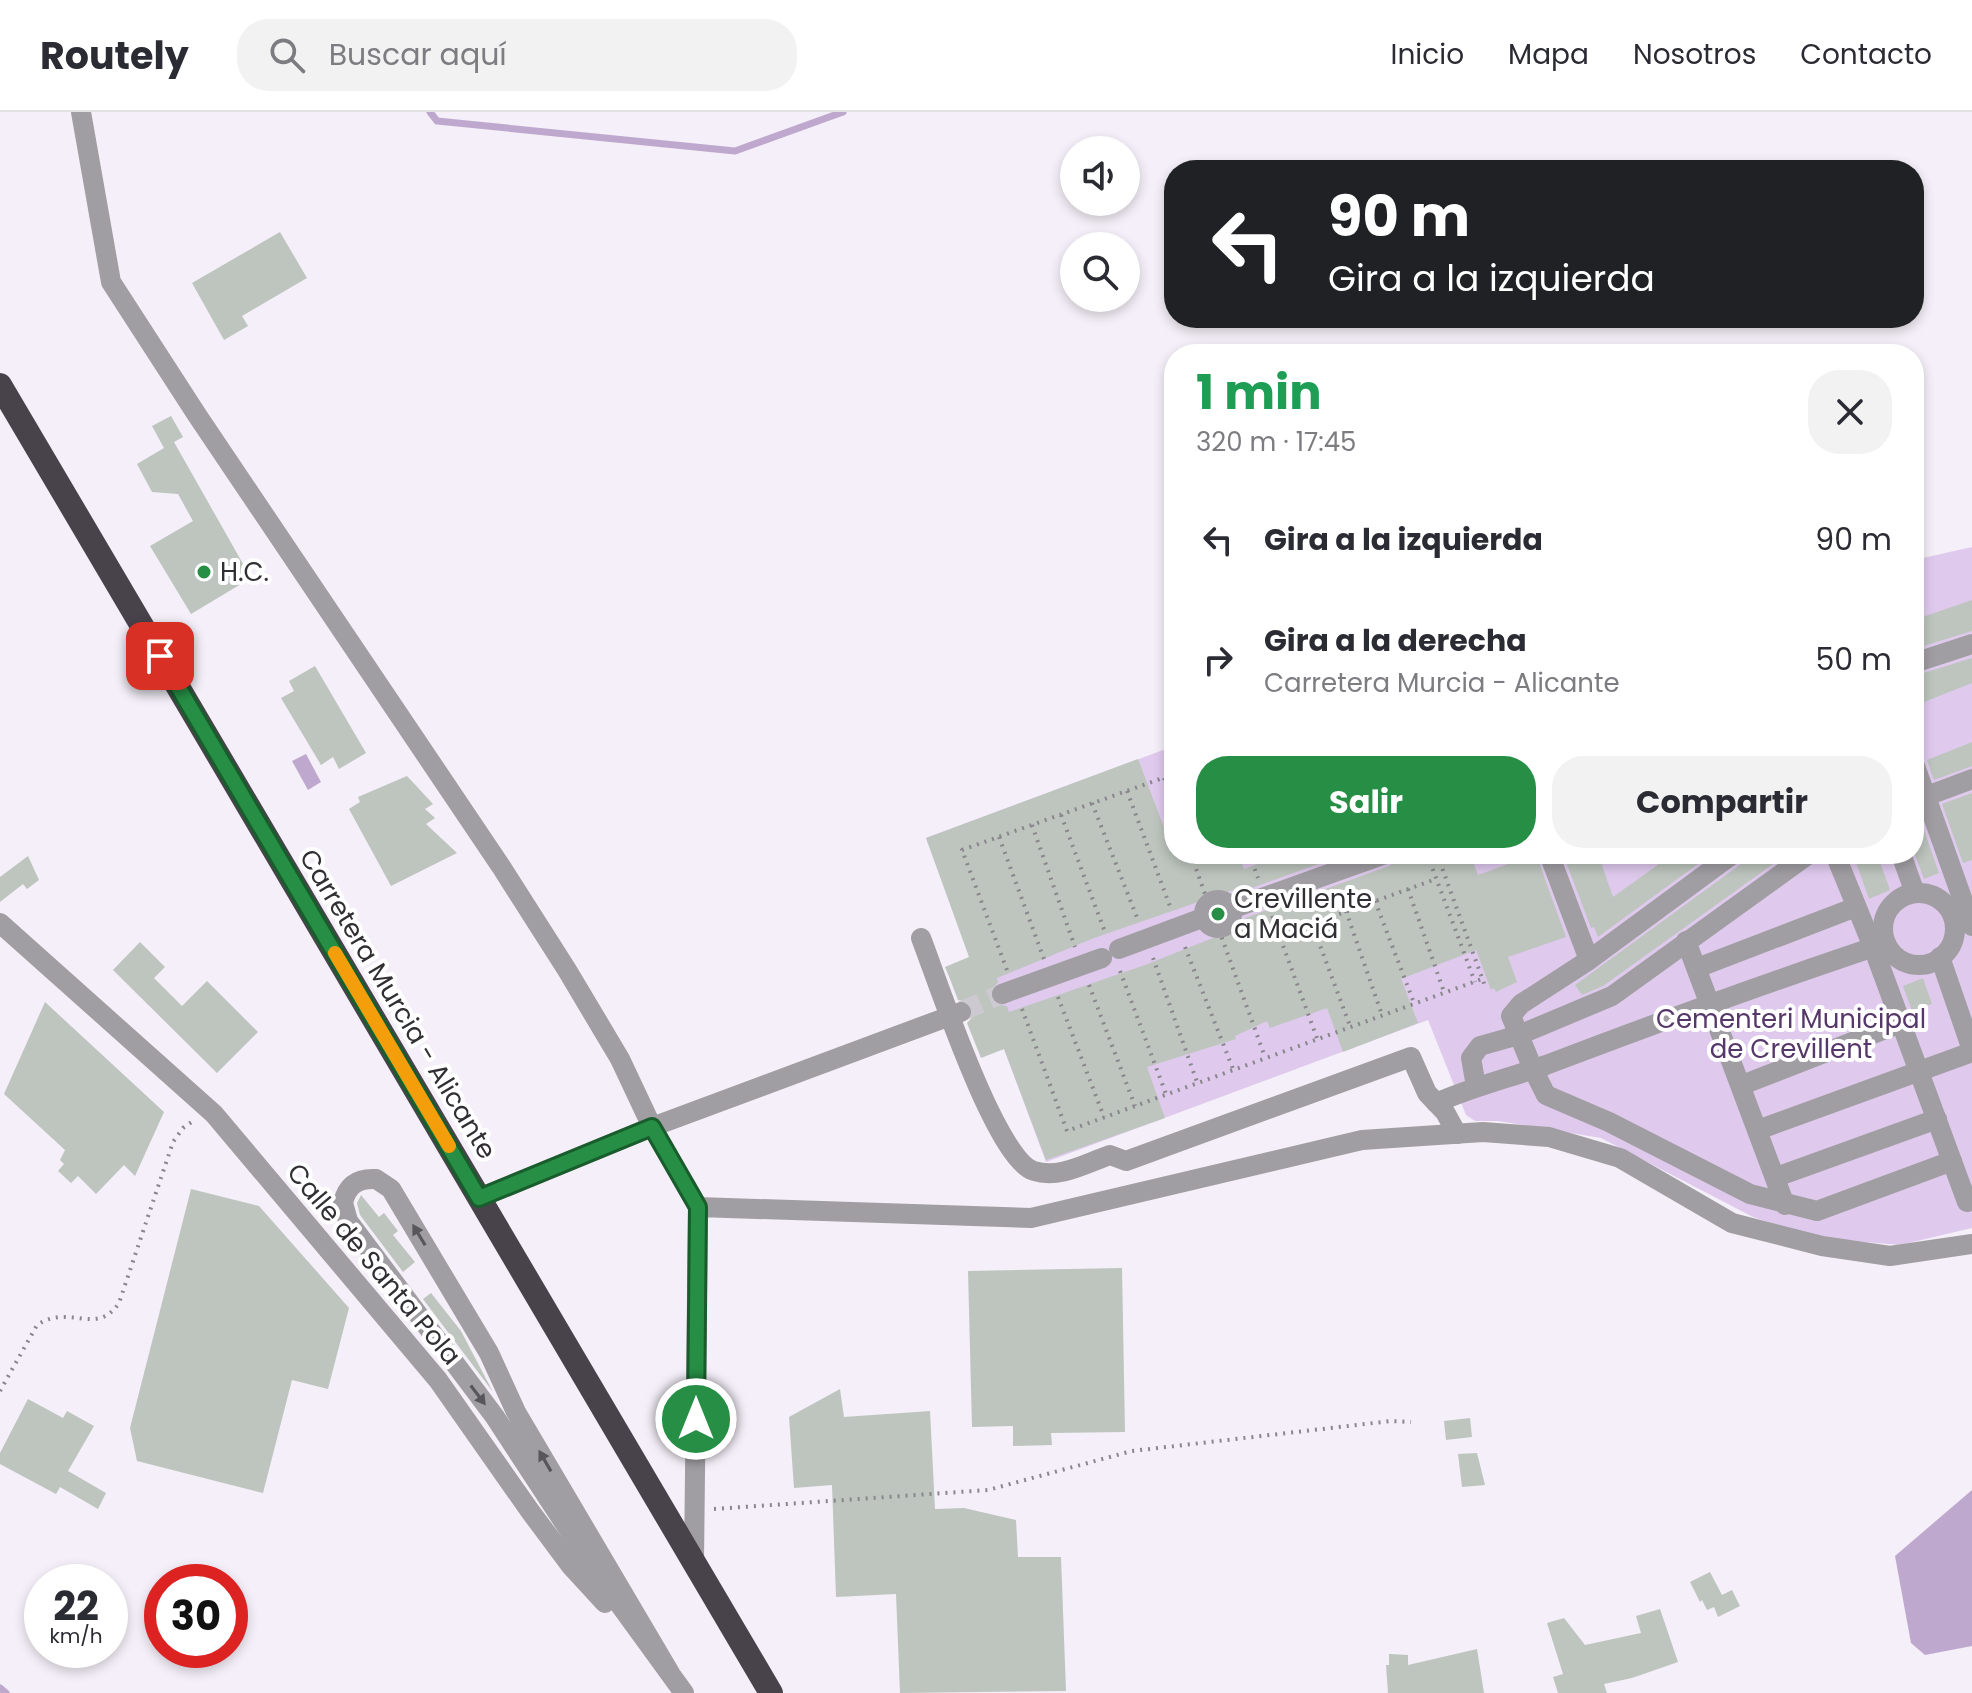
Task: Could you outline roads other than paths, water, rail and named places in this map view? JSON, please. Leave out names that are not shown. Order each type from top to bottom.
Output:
[{"type":"highway","name":"Carretera Murcia - Alicante","points":[[0,385],[771,1693]]},
{"type":"street","points":[[81,112],[111,282],[510,880],[620,1059],[652,1127],[698,1207],[694,1561]]},
{"type":"street","points":[[1924,660],[1972,644]]},
{"type":"street","points":[[1924,797],[1972,779]]},
{"type":"street","points":[[1924,810],[1957,907],[1972,926]]},
{"type":"street","points":[[1002,994],[1210,917],[1221,901],[1231,909],[1357,864]]},
{"type":"street","points":[[1553,864],[1589,960]]},
{"type":"street","points":[[1719,864],[1589,960],[1521,1004],[1511,1016],[1546,1095],[1609,1122],[1750,1194],[1817,1211],[1952,1161]]},
{"type":"street","points":[[1476,1086],[1471,1058],[1480,1046],[1519,1035],[1612,996],[1795,864]]},
{"type":"street","points":[[1839,864],[1856,907],[1880,945],[1901,1023],[1967,1202]]},
{"type":"street","points":[[1905,864],[1915,893]]},
{"type":"street","points":[[1880,945],[1890,908],[1898,899],[1915,893],[1932,895],[1957,907]]},
{"type":"street","points":[[1697,968],[1856,907]]},
{"type":"street","points":[[1880,945],[1911,964],[1923,965],[1940,957],[1951,944],[1955,933],[1957,907]]},
{"type":"street","name":"Calle de Santa Pola","points":[[0,923],[214,1114],[438,1380],[571,1566],[670,1673]]},
{"type":"street","points":[[921,938],[957,1014],[980,1096],[1012,1149],[1030,1171],[1053,1175],[1110,1155],[1126,1161],[1411,1057],[1427,1093],[1457,1134]]},
{"type":"street","points":[[1686,941],[1785,1205]]},
{"type":"street","points":[[1436,1103],[1476,1086],[1533,1069],[1880,945]]},
{"type":"street","points":[[1758,1130],[1972,1051],[1940,957]]},
{"type":"street","points":[[479,1198],[652,1127],[957,1014]]},
{"type":"street","points":[[1742,1085],[1901,1023]]},
{"type":"street","points":[[1776,1177],[1937,1119]]},
{"type":"street","points":[[698,1207],[1031,1218],[1362,1140],[1483,1132],[1549,1137],[1620,1158],[1732,1223],[1822,1246],[1890,1256],[1972,1244]]},
{"type":"street","points":[[670,1673],[516,1412],[489,1353],[391,1189],[376,1179],[358,1181],[350,1186],[343,1203],[348,1221],[495,1417],[599,1576],[684,1693]]},
{"type":"waterway","points":[[430,112],[437,121],[735,151],[843,112]]},
{"type":"waterway","points":[[0,1688],[6,1693]]},
{"type":"tunnel","points":[[962,1011],[1002,994]]},
{"type":"place","name":"H.C.","points":[[204,572]]},
{"type":"place","name":"Crevillente a Maciá","points":[[1218,914]]},
{"type":"park label","name":"Cementeri Municipal de Crevillent","points":[[1791,1034]]}]
